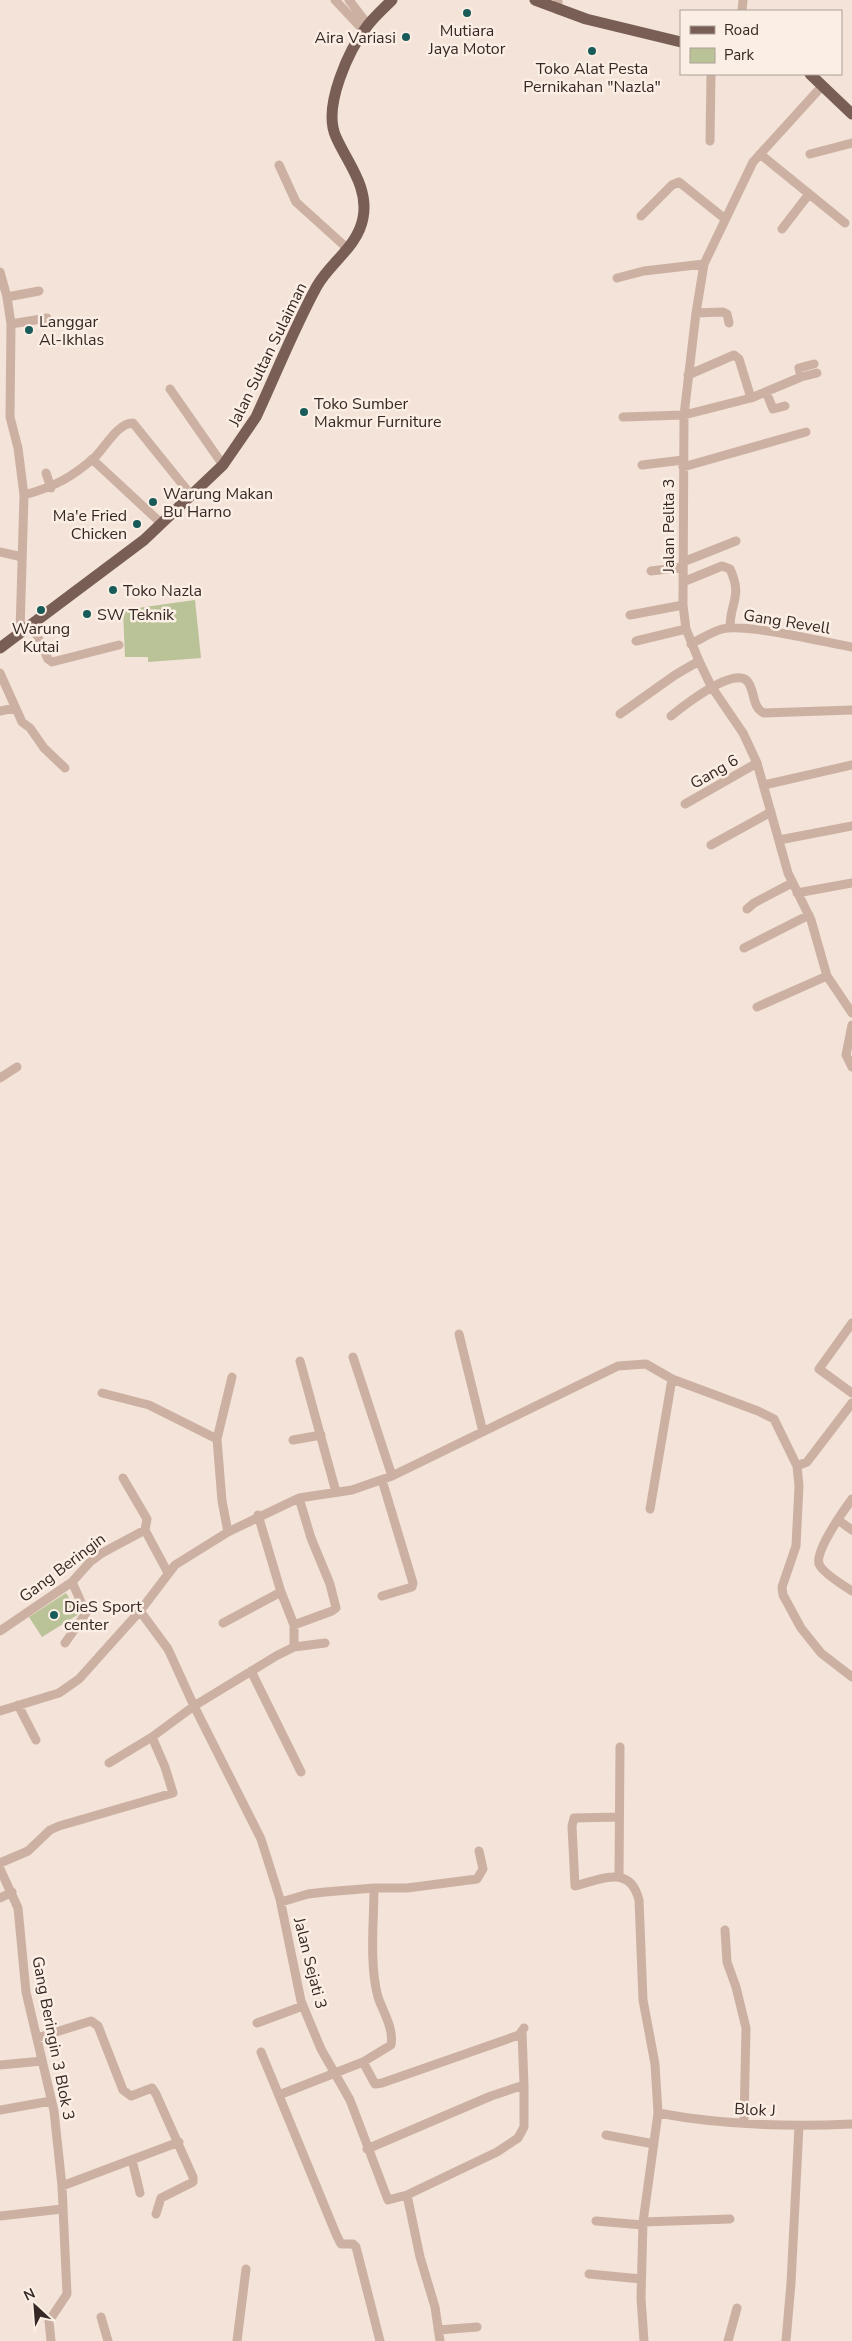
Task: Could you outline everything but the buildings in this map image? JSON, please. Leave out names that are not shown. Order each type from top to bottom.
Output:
[{"type":"main road","name":"Jalan Sultan Sulaiman","points":[[0,648],[144,540],[223,465],[245,436],[256,417],[318,286],[348,248],[356,236],[363,219],[365,201],[362,186],[335,135],[332,113],[334,98],[349,55],[366,28],[392,0]]},
{"type":"main road","points":[[535,0],[558,5],[586,19],[680,42]]},
{"type":"main road","points":[[811,75],[852,114]]},
{"type":"street","points":[[335,0],[366,28]]},
{"type":"street","points":[[349,0],[366,28]]},
{"type":"street","points":[[710,141],[711,75]]},
{"type":"street","name":"Jalan Pelita 3","points":[[823,85],[760,154],[748,172],[724,218],[704,264],[684,415],[683,605],[686,629],[691,644],[711,686],[743,733],[757,763],[792,882],[816,934],[827,976],[852,1013]]},
{"type":"street","points":[[810,154],[852,143]]},
{"type":"street","points":[[760,154],[845,223]]},
{"type":"street","points":[[279,165],[296,202],[348,248]]},
{"type":"street","points":[[640,216],[672,185],[679,182],[724,218]]},
{"type":"street","points":[[782,229],[809,194]]},
{"type":"street","points":[[617,278],[644,271],[704,264]]},
{"type":"street","points":[[0,272],[7,297],[11,324],[10,417],[18,448],[24,495],[20,632]]},
{"type":"street","points":[[7,297],[40,292]]},
{"type":"street","points":[[696,313],[723,312],[727,314],[729,323]]},
{"type":"street","points":[[11,324],[48,318]]},
{"type":"street","points":[[688,375],[734,355],[739,359],[751,398]]},
{"type":"street","points":[[801,377],[799,368],[814,364]]},
{"type":"street","points":[[623,417],[684,415],[751,398],[801,377],[817,373]]},
{"type":"street","points":[[170,389],[223,465]]},
{"type":"street","points":[[766,392],[773,409],[785,406]]},
{"type":"street","points":[[24,495],[51,488],[74,474],[128,423],[134,423],[191,495]]},
{"type":"street","points":[[642,465],[683,464],[806,432]]},
{"type":"street","points":[[92,459],[162,524]]},
{"type":"street","points":[[46,473],[51,488]]},
{"type":"street","points":[[650,571],[683,565],[736,541]]},
{"type":"street","points":[[0,552],[22,557]]},
{"type":"street","points":[[683,582],[722,566],[730,569],[735,580],[737,594],[731,612],[730,628]]},
{"type":"street","points":[[630,615],[683,605]]},
{"type":"street","points":[[32,625],[50,661],[119,645]]},
{"type":"street","name":"Gang Revell","points":[[691,644],[715,632],[730,628],[753,629],[852,647]]},
{"type":"street","points":[[636,641],[686,629]]},
{"type":"street","points":[[620,714],[675,675],[699,661]]},
{"type":"street","points":[[0,673],[22,722],[30,728],[44,748],[65,768]]},
{"type":"street","points":[[670,716],[711,686],[737,678],[743,678],[748,682],[758,708],[764,713],[852,710]]},
{"type":"street","points":[[0,711],[15,708]]},
{"type":"street","name":"Gang 6","points":[[685,804],[757,763]]},
{"type":"street","points":[[764,785],[852,765]]},
{"type":"street","points":[[711,845],[771,812]]},
{"type":"street","points":[[780,840],[852,826]]},
{"type":"street","points":[[747,909],[754,902],[792,882]]},
{"type":"street","points":[[797,893],[852,883]]},
{"type":"street","points":[[744,948],[809,916]]},
{"type":"street","points":[[757,1007],[827,976]]},
{"type":"street","points":[[852,1025],[846,1055],[852,1067]]},
{"type":"street","points":[[0,1078],[17,1067]]},
{"type":"street","points":[[852,1323],[819,1369],[852,1393]]},
{"type":"street","points":[[459,1334],[484,1432]]},
{"type":"street","points":[[353,1357],[392,1476]]},
{"type":"street","points":[[300,1361],[336,1492]]},
{"type":"street","points":[[0,1711],[59,1693],[79,1679],[140,1611],[168,1573],[186,1556],[228,1532],[299,1498],[352,1490],[392,1476],[618,1366],[636,1364],[646,1364],[672,1379],[770,1417],[778,1426],[797,1466],[799,1486],[796,1546],[782,1587],[783,1595],[801,1628],[821,1653],[852,1677]]},
{"type":"street","points":[[228,1532],[222,1501],[217,1439],[232,1378]]},
{"type":"street","points":[[650,1509],[672,1379]]},
{"type":"street","points":[[102,1393],[148,1405],[217,1439]]},
{"type":"street","points":[[797,1466],[807,1462],[852,1403]]},
{"type":"street","points":[[293,1440],[321,1435]]},
{"type":"street","points":[[123,1478],[147,1519],[145,1530],[168,1573]]},
{"type":"street","points":[[382,1480],[413,1583],[412,1587],[382,1596]]},
{"type":"street","points":[[294,1625],[336,1608],[330,1584],[311,1538],[299,1498]]},
{"type":"street","points":[[852,1499],[838,1520],[819,1558],[820,1566],[852,1591]]},
{"type":"street","points":[[258,1516],[281,1592],[294,1625],[294,1647]]},
{"type":"street","points":[[838,1520],[852,1530]]},
{"type":"street","name":"Gang Beringin","points":[[0,1630],[72,1582],[90,1562],[102,1553],[145,1530]]},
{"type":"street","points":[[65,1643],[86,1614],[72,1582]]},
{"type":"street","points":[[223,1622],[281,1592]]},
{"type":"street","name":"Jalan Sejati 3","points":[[140,1611],[168,1649],[194,1706],[261,1839],[281,1902],[303,2006],[333,2072],[350,2100],[388,2200],[407,2195]]},
{"type":"street","points":[[109,1763],[152,1737],[194,1706],[294,1647],[325,1643]]},
{"type":"street","points":[[251,1671],[301,1772]]},
{"type":"street","points":[[18,1705],[36,1740]]},
{"type":"street","points":[[0,1863],[28,1851],[50,1830],[59,1826],[173,1793],[165,1767],[152,1737]]},
{"type":"street","points":[[618,1877],[620,1747]]},
{"type":"street","points":[[619,1817],[574,1818],[572,1821],[575,1886],[624,1877],[636,1889],[639,1900],[643,2000],[655,2064],[658,2113],[643,2224],[641,2279],[644,2341]]},
{"type":"street","points":[[281,1902],[308,1894],[374,1888],[407,1888],[476,1879],[483,1870],[480,1851]]},
{"type":"street","name":"Gang Beringin 3 Blok 3","points":[[0,1869],[18,1908],[26,1992],[51,2101],[62,2186],[67,2294],[49,2321],[51,2341]]},
{"type":"street","points":[[279,2095],[333,2072],[363,2062],[391,2045],[393,2036],[378,1996],[374,1971],[374,1888]]},
{"type":"street","points":[[0,1898],[12,1892]]},
{"type":"street","points":[[725,1930],[727,1962],[736,1987],[746,2028],[744,2123]]},
{"type":"street","points":[[257,2023],[303,2006]]},
{"type":"street","points":[[37,2038],[91,2021],[98,2026],[123,2090],[131,2096],[152,2088],[193,2177],[193,2182],[161,2198],[156,2214]]},
{"type":"street","points":[[363,2062],[375,2084],[382,2083],[523,2030],[524,2128],[518,2138],[497,2152],[407,2195],[420,2257],[434,2299],[440,2341]]},
{"type":"street","points":[[261,2052],[341,2244],[353,2244],[356,2247],[380,2341]]},
{"type":"street","points":[[0,2065],[42,2060]]},
{"type":"street","points":[[367,2148],[491,2096],[524,2085]]},
{"type":"street","points":[[0,2110],[51,2101]]},
{"type":"street","name":"Blok J","points":[[658,2113],[696,2120],[744,2123],[799,2126],[852,2124]]},
{"type":"street","points":[[786,2341],[799,2126]]},
{"type":"street","points":[[606,2135],[654,2144]]},
{"type":"street","points":[[62,2186],[178,2142]]},
{"type":"street","points":[[132,2160],[140,2193]]},
{"type":"street","points":[[0,2216],[62,2209]]},
{"type":"street","points":[[596,2221],[643,2224],[730,2219]]},
{"type":"street","points":[[237,2341],[246,2269]]},
{"type":"street","points":[[589,2274],[641,2279]]},
{"type":"street","points":[[728,2341],[737,2308]]},
{"type":"street","points":[[101,2317],[108,2341]]},
{"type":"street","points":[[438,2330],[477,2327]]},
{"type":"green space","points":[[195,600],[201,658],[148,662],[148,657],[125,657],[123,610]]},
{"type":"green space","name":"DieS Sport center","points":[[66,1593],[79,1614],[42,1637],[29,1617]]},
{"type":"place","name":"Mutiara Jaya Motor","points":[[467,13]]},
{"type":"place","name":"Aira Variasi","points":[[406,37]]},
{"type":"place","name":"Toko Alat Pesta Pernikahan \"Nazla\"","points":[[592,51]]},
{"type":"place","name":"Langgar Al-Ikhlas","points":[[29,330]]},
{"type":"place","name":"Toko Sumber Makmur Furniture","points":[[304,412]]},
{"type":"place","name":"Warung Makan Bu Harno","points":[[153,502]]},
{"type":"place","name":"Ma'e Fried Chicken","points":[[137,524]]},
{"type":"place","name":"Toko Nazla","points":[[113,590]]},
{"type":"place","name":"Warung Kutai","points":[[41,610]]},
{"type":"place","name":"SW Teknik","points":[[87,614]]},
{"type":"place","name":"DieS Sport center","points":[[54,1615]]}]
